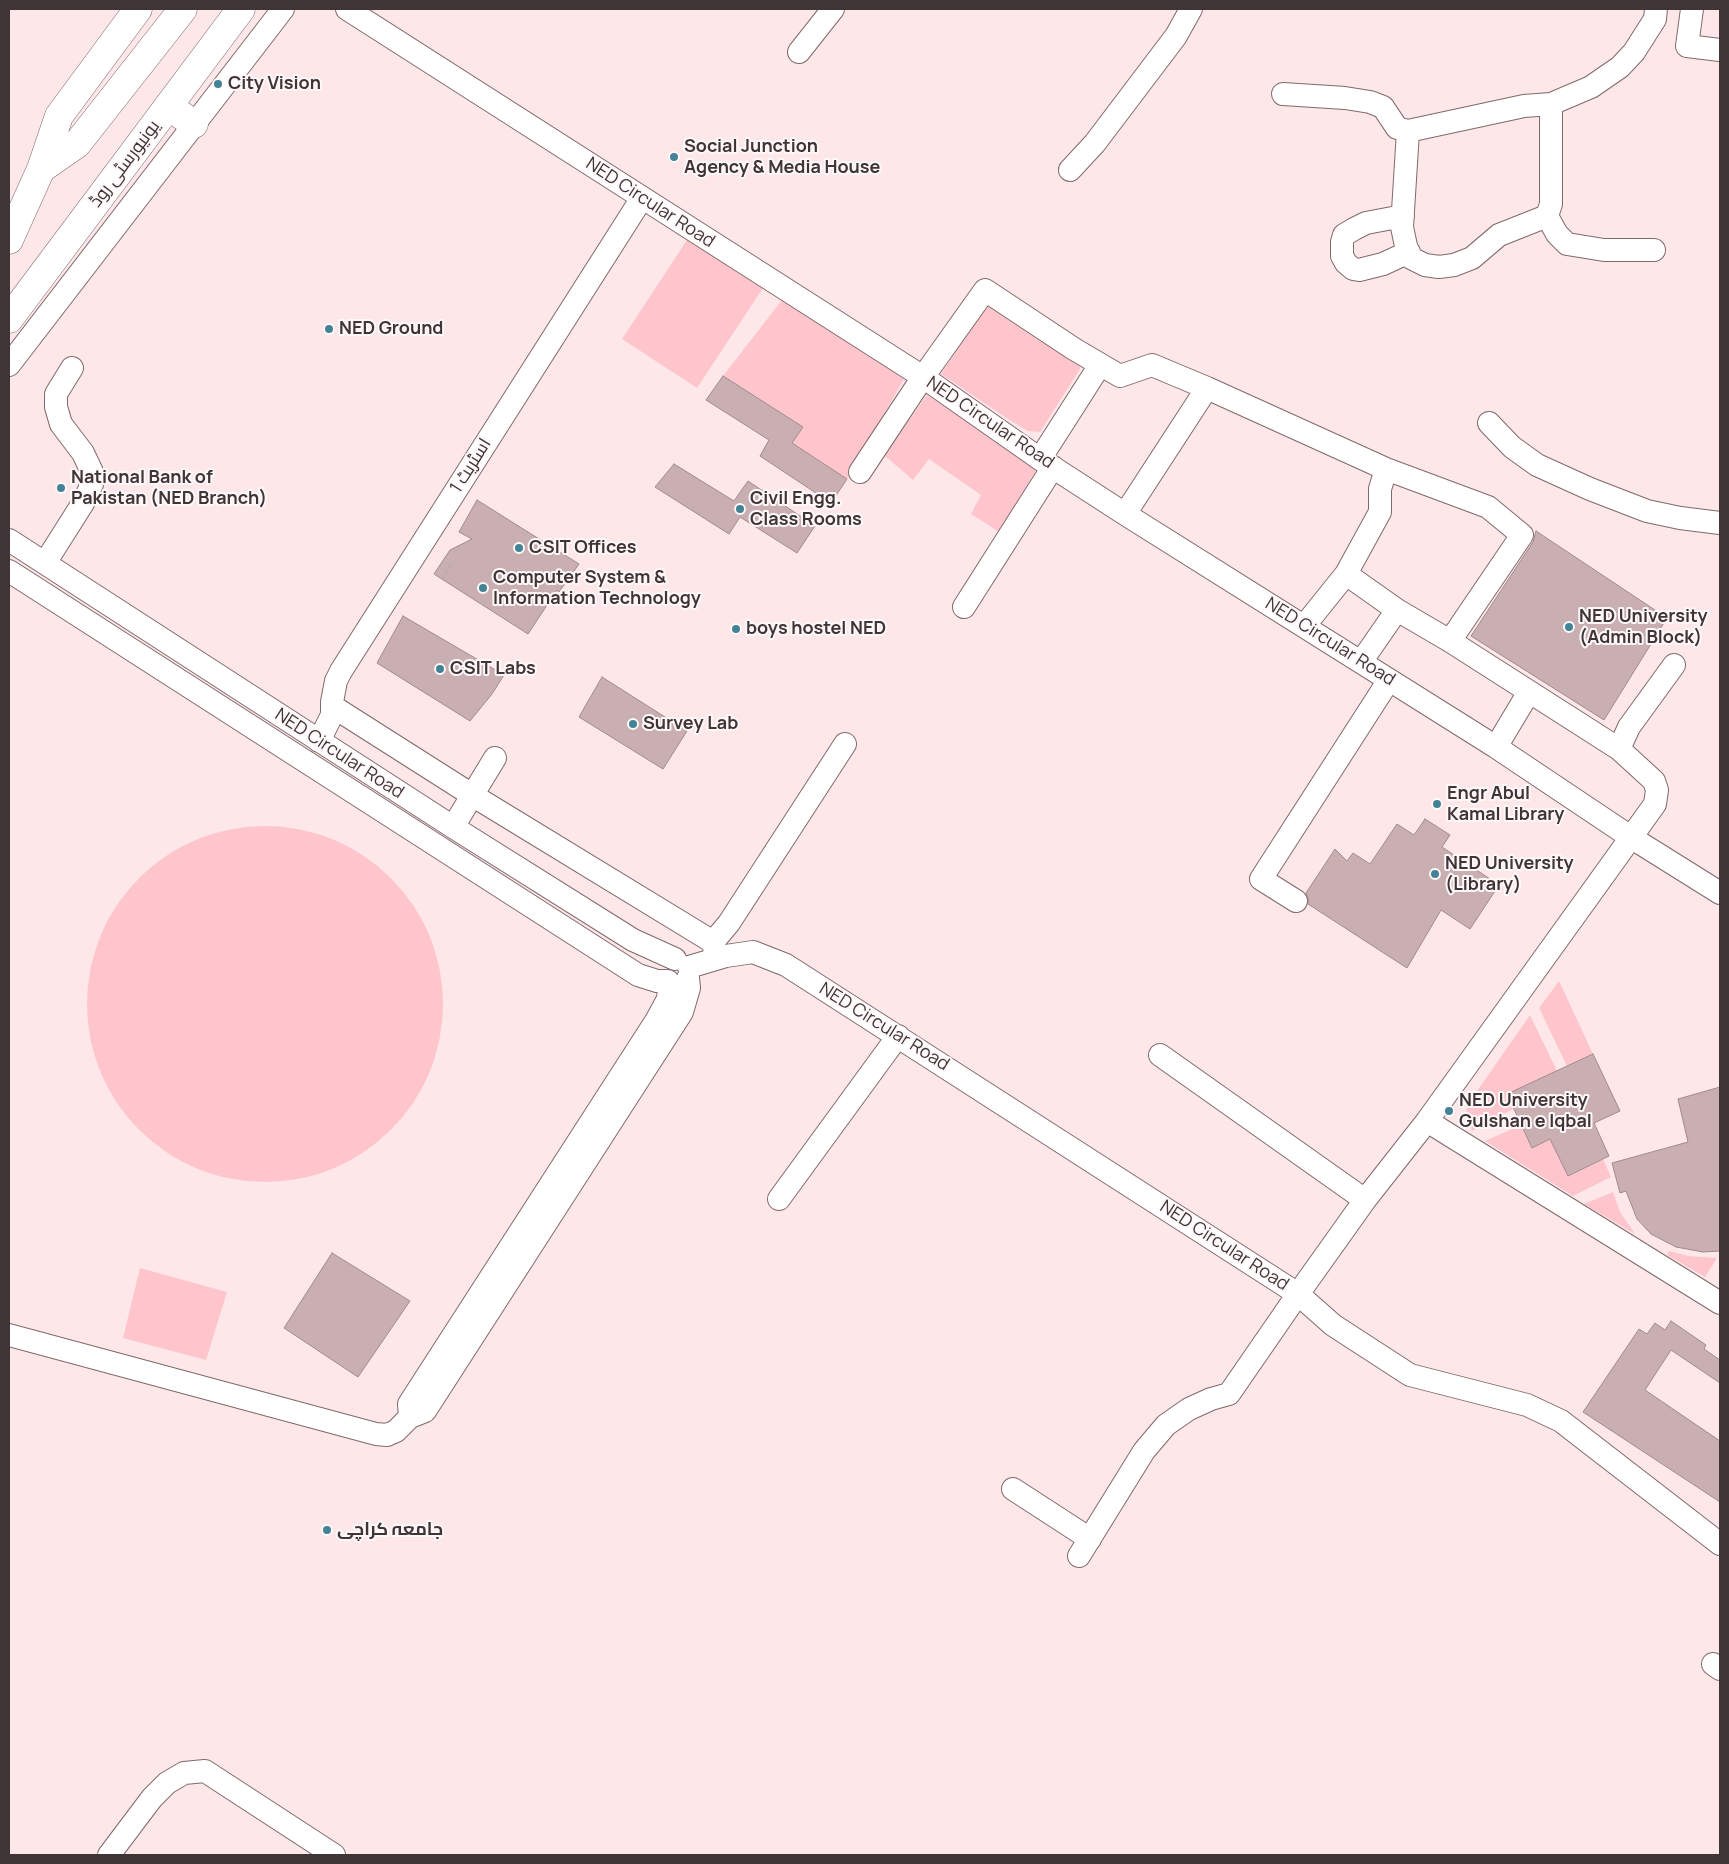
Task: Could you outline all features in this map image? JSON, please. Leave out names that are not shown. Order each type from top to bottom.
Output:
[{"type":"main road","points":[[41,169],[77,144],[183,9]]},
{"type":"main road","name":"یونیورسٹی روڈ","points":[[9,319],[241,9]]},
{"type":"main road","points":[[9,240],[41,169],[59,116],[132,11]]},
{"type":"main road","points":[[168,106],[194,124]]},
{"type":"street","points":[[9,365],[283,9]]},
{"type":"street","name":"NED Circular Road","points":[[347,9],[923,377],[1047,463],[1125,514],[1496,747],[1632,838]]},
{"type":"street","points":[[799,52],[833,9]]},
{"type":"street","points":[[1070,170],[1095,143],[1176,36],[1191,9]]},
{"type":"street","points":[[1642,9],[1640,20],[1644,35]]},
{"type":"street","points":[[1283,94],[1345,98],[1370,102],[1382,107],[1397,128],[1408,131],[1524,106],[1551,104],[1591,87],[1620,67],[1634,52],[1655,19],[1656,9]]},
{"type":"street","points":[[1692,9],[1687,46],[1720,50]]},
{"type":"street","points":[[1551,104],[1551,204],[1547,216],[1557,234],[1567,244],[1604,250],[1654,250]]},
{"type":"street","points":[[1408,131],[1402,227],[1411,258],[1425,265],[1439,268],[1454,266],[1472,258],[1499,235],[1547,216]]},
{"type":"street","points":[[9,210],[41,169]]},
{"type":"street","name":"اسٹریٹ 1","points":[[319,742],[332,715],[336,681],[341,672],[642,198]]},
{"type":"street","points":[[1403,216],[1366,223],[1354,228],[1344,235],[1342,256],[1353,269],[1359,270],[1383,264],[1408,252]]},
{"type":"street","points":[[860,472],[923,377],[985,290],[1120,376],[1152,365],[1208,388],[1386,470],[1488,507],[1522,535],[1450,641]]},
{"type":"street","points":[[964,607],[1047,463],[1100,365]]},
{"type":"street","points":[[45,563],[83,503],[92,484],[92,472],[83,453],[60,424],[56,407],[56,394],[72,368]]},
{"type":"street","points":[[1125,514],[1208,388]]},
{"type":"street","points":[[1488,423],[1512,447],[1537,465],[1590,489],[1647,511],[1680,518],[1720,522]]},
{"type":"street","points":[[1305,626],[1346,574],[1380,512],[1380,488],[1386,470]]},
{"type":"street","name":"NED Circular Road","points":[[9,540],[319,742],[634,940],[680,971]]},
{"type":"street","name":"NED Circular Road","points":[[9,571],[638,974],[657,981],[680,971],[715,950],[753,952],[770,957],[786,965],[898,1036],[1298,1294],[1632,838],[1654,804],[1657,790],[1654,780],[1619,749],[1450,641],[1397,610],[1346,574]]},
{"type":"street","points":[[1360,662],[1397,610]]},
{"type":"street","points":[[1619,749],[1629,727],[1674,666]]},
{"type":"street","points":[[1296,901],[1261,879],[1389,680]]},
{"type":"street","points":[[1496,747],[1529,692]]},
{"type":"street","points":[[332,706],[715,950],[730,923],[845,744]]},
{"type":"street","points":[[453,827],[495,758]]},
{"type":"street","points":[[1632,838],[1720,893]]},
{"type":"street","points":[[9,1335],[376,1434],[387,1435],[396,1431],[410,1417],[409,1404],[656,1022],[668,999],[669,988],[680,971]]},
{"type":"street","points":[[779,1199],[898,1036]]},
{"type":"street","points":[[1160,1054],[1365,1200]]},
{"type":"street","points":[[1427,1120],[1720,1303]]},
{"type":"street","points":[[1013,1489],[1084,1548],[1144,1451],[1166,1425],[1189,1409],[1210,1399],[1229,1394],[1298,1294],[1333,1325],[1410,1375],[1527,1404],[1560,1421],[1720,1544]]},
{"type":"street","points":[[109,1855],[152,1798],[167,1783],[184,1773],[205,1771],[334,1855]]},
{"type":"path","points":[[442,579],[452,564]]},
{"type":"shaded area","points":[[689,237],[765,285],[697,388],[622,339]]},
{"type":"shaded area","points":[[997,298],[1079,350],[1080,369],[1040,432],[1028,431],[941,374],[981,314]]},
{"type":"shaded area","points":[[782,300],[904,379],[847,479],[792,443],[803,427],[723,376]]},
{"type":"shaded area","points":[[927,395],[1038,467],[999,532],[971,514],[981,495],[929,459],[913,480],[884,455]]},
{"type":"shaded area","points":[[265,826],[300,829],[333,839],[364,856],[391,878],[413,905],[430,936],[440,969],[443,1004],[440,1039],[430,1072],[413,1103],[391,1130],[364,1152],[333,1169],[300,1179],[265,1182],[230,1179],[197,1169],[166,1152],[139,1130],[117,1103],[100,1072],[90,1039],[87,1004],[90,969],[100,936],[117,905],[139,878],[166,856],[197,839],[230,829]]},
{"type":"shaded area","points":[[1559,981],[1593,1054],[1567,1066],[1539,1008]]},
{"type":"shaded area","points":[[1530,1015],[1557,1071],[1507,1094],[1513,1109],[1472,1131],[1466,1112],[1468,1104]]},
{"type":"shaded area","points":[[1521,1125],[1532,1148],[1550,1139],[1568,1176],[1603,1159],[1611,1177],[1573,1196],[1485,1141]]},
{"type":"shaded area","points":[[1613,1192],[1620,1212],[1635,1234],[1584,1204]]},
{"type":"shaded area","points":[[1669,1251],[1688,1256],[1717,1258],[1705,1277],[1667,1255]]},
{"type":"shaded area","points":[[140,1268],[227,1292],[206,1360],[123,1338]]},
{"type":"building","points":[[723,376],[803,427],[792,443],[847,479],[831,503],[760,456],[769,440],[706,400]]},
{"type":"building","name":"Civil Engg. Class Rooms","points":[[674,464],[734,501],[748,481],[815,526],[797,553],[740,517],[729,534],[655,487]]},
{"type":"building","points":[[477,500],[579,564],[559,592],[557,590],[528,634],[434,574],[450,550],[472,539],[459,532]]},
{"type":"building","name":"NED University (Admin Block)","points":[[1536,531],[1667,618],[1604,720],[1471,636],[1533,542]]},
{"type":"building","name":"CSIT Labs","points":[[403,616],[504,675],[492,694],[470,721],[377,663]]},
{"type":"building","name":"Survey Lab","points":[[602,677],[687,731],[663,769],[579,717]]},
{"type":"building","points":[[1425,819],[1450,835],[1442,847],[1499,885],[1470,929],[1441,910],[1407,968],[1308,904],[1309,901],[1306,893],[1335,849],[1347,861],[1353,853],[1370,864],[1397,824],[1414,835]]},
{"type":"building","points":[[1593,1054],[1620,1111],[1594,1123],[1609,1156],[1568,1176],[1550,1139],[1532,1148],[1507,1094]]},
{"type":"building","points":[[1720,1087],[1720,1251],[1703,1252],[1676,1247],[1651,1234],[1637,1219],[1626,1191],[1620,1193],[1612,1163],[1688,1142],[1678,1099]]},
{"type":"building","points":[[332,1253],[410,1301],[358,1377],[284,1328]]},
{"type":"building","points":[[1671,1321],[1706,1345],[1704,1349],[1720,1360],[1720,1383],[1671,1350],[1645,1390],[1720,1441],[1720,1502],[1583,1412],[1639,1329],[1647,1334],[1655,1323],[1665,1330]]},
{"type":"place","name":"City Vision","points":[[218,84]]},
{"type":"place","name":"Social Junction Agency & Media House","points":[[674,157]]},
{"type":"place","name":"NED Ground","points":[[329,329]]},
{"type":"place","name":"National Bank of Pakistan (NED Branch)","points":[[61,488]]},
{"type":"place","name":"Civil Engg. Class Rooms","points":[[740,509]]},
{"type":"place","name":"CSIT Offices","points":[[519,548]]},
{"type":"place","name":"Computer System & Information Technology","points":[[483,588]]},
{"type":"place","name":"NED University (Admin Block)","points":[[1569,627]]},
{"type":"place","name":"boys hostel NED","points":[[736,629]]},
{"type":"place","name":"CSIT Labs","points":[[440,669]]},
{"type":"place","name":"Survey Lab","points":[[633,724]]},
{"type":"place","name":"Engr Abul Kamal Library","points":[[1437,804]]},
{"type":"place","name":"NED University (Library)","points":[[1435,874]]},
{"type":"place","name":"NED University Gulshan e Iqbal","points":[[1449,1111]]},
{"type":"place","name":"جامعہ کراچی","points":[[327,1530]]}]
